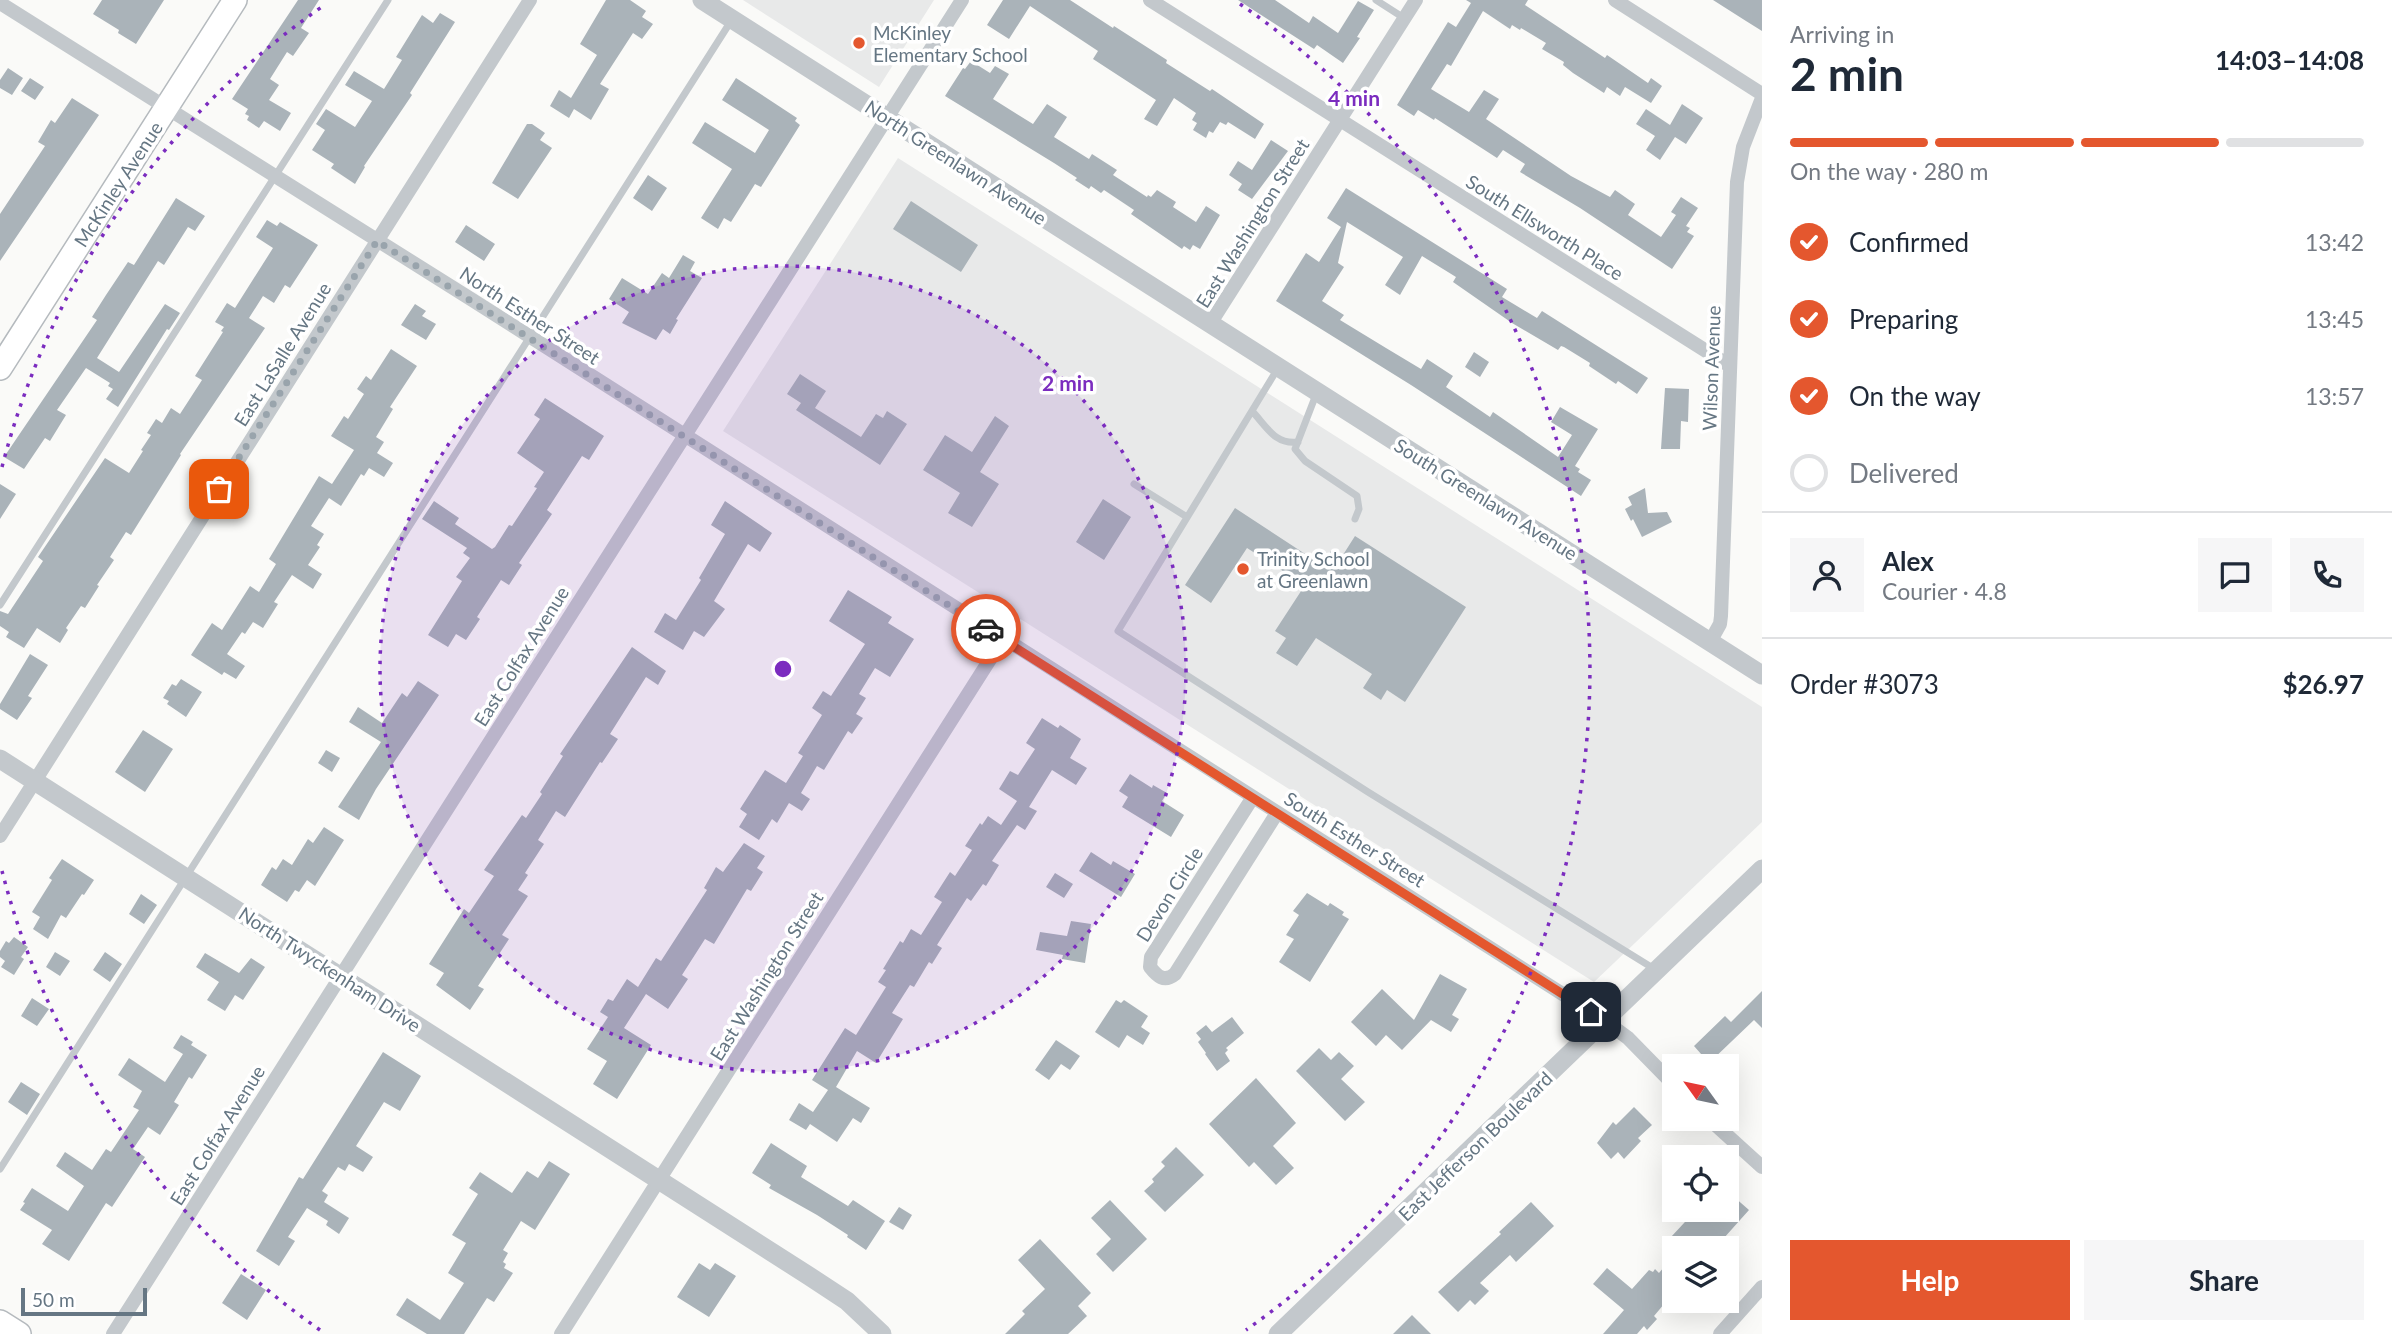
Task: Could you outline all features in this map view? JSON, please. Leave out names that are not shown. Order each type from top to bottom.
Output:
[{"type":"main road","name":"McKinley Avenue","points":[[0,368],[235,0]]},
{"type":"main road","points":[[0,1322],[19,1334]]},
{"type":"street","name":"East LaSalle Avenue","points":[[0,836],[530,0]]},
{"type":"street","name":"North Greenlawn Avenue","points":[[702,0],[1210,324]]},
{"type":"street","name":"East Colfax Avenue","points":[[113,1334],[962,0]]},
{"type":"street","name":"South Ellsworth Place","points":[[1150,0],[1730,366]]},
{"type":"street","name":"East Washington Street","points":[[1210,324],[1416,0]]},
{"type":"street","points":[[1615,0],[1762,96]]},
{"type":"street","name":"North Esther Street","points":[[0,3],[1003,639]]},
{"type":"street","name":"Wilson Avenue","points":[[1710,642],[1720,624],[1721,616],[1737,182],[1743,147],[1762,96]]},
{"type":"street","name":"South Greenlawn Avenue","points":[[1210,324],[1762,675]]},
{"type":"street","name":"East Washington Street","points":[[561,1334],[1003,639]]},
{"type":"street","name":"South Esther Street","points":[[1003,639],[1605,1021],[1628,1038],[1662,1073]]},
{"type":"street","name":"North Twyckenham Drive","points":[[0,759],[847,1301],[882,1334]]},
{"type":"street","name":"Devon Circle","points":[[1252,797],[1151,957],[1150,967],[1163,979],[1169,979],[1175,974],[1278,813]]},
{"type":"street","name":"East Jefferson Boulevard","points":[[1278,1334],[1762,870]]},
{"type":"street","points":[[1723,1131],[1762,1167]]},
{"type":"street","points":[[1720,1334],[1762,1287]]},
{"type":"lane","points":[[0,605],[388,0]]},
{"type":"lane","points":[[1376,0],[1404,18]]},
{"type":"lane","points":[[0,1169],[732,19]]},
{"type":"lane","points":[[1279,368],[1118,631],[1368,792],[1657,970]]},
{"type":"lane","points":[[1317,391],[1295,449],[1305,461],[1357,496],[1359,509],[1355,519]]},
{"type":"lane","points":[[1252,411],[1278,439],[1287,443],[1298,442]]},
{"type":"lane","points":[[1133,484],[1187,517]]},
{"type":"shaded area","name":"McKinley Elementary School","points":[[743,0],[934,0],[879,87]]},
{"type":"shaded area","name":"Trinity School at Greenlawn","points":[[898,158],[1762,707],[1762,822],[1594,982],[723,431]]},
{"type":"building","points":[[102,0],[164,0],[136,44],[93,14]]},
{"type":"building","points":[[298,0],[319,0],[301,28],[309,33],[293,56],[287,52],[270,79],[279,85],[269,100],[291,113],[280,131],[264,121],[259,128],[247,120],[249,116],[245,114],[248,109],[232,99]]},
{"type":"building","points":[[606,0],[630,0],[646,11],[642,17],[653,24],[642,39],[633,33],[600,84],[609,89],[591,120],[574,109],[569,118],[550,106],[559,90],[571,98],[597,55],[580,44]]},
{"type":"building","points":[[1003,0],[1070,0],[1264,124],[1255,139],[1228,122],[1226,125],[1220,122],[1213,133],[1209,131],[1206,138],[1193,130],[1197,123],[1192,120],[1196,113],[1174,98],[1157,126],[1144,119],[1156,100],[1093,59],[1098,51],[1030,6],[1009,39],[987,25]]},
{"type":"building","points":[[1238,0],[1275,0],[1309,23],[1313,16],[1338,33],[1358,1],[1374,10],[1343,63],[1317,45],[1314,49]]},
{"type":"building","points":[[1466,0],[1528,0],[1525,5],[1605,58],[1607,55],[1648,83],[1651,78],[1662,86],[1651,103],[1625,87],[1620,96],[1607,87],[1604,93],[1573,73],[1563,65],[1564,62],[1542,49],[1546,43],[1521,28],[1520,30],[1512,25],[1510,29],[1483,11],[1451,66],[1447,64],[1431,89],[1469,112],[1484,90],[1499,99],[1486,119],[1571,176],[1610,197],[1615,190],[1635,204],[1628,215],[1661,237],[1676,215],[1671,212],[1681,197],[1698,208],[1686,226],[1690,228],[1687,232],[1694,236],[1672,269],[1520,172],[1525,164],[1503,150],[1497,158],[1435,118],[1434,120],[1418,110],[1414,116],[1397,105],[1448,22],[1456,27],[1471,3]]},
{"type":"building","points":[[1713,0],[1762,0],[1762,31],[1746,21]]},
{"type":"building","points":[[440,13],[455,22],[355,184],[331,168],[334,164],[312,150],[325,130],[316,124],[326,109],[355,127],[372,101],[345,85],[354,71],[384,89],[402,60],[396,57],[422,15],[433,23]]},
{"type":"building","points":[[971,61],[990,73],[995,66],[1009,74],[993,99],[1033,124],[1047,104],[1067,117],[1054,137],[1089,159],[1092,154],[1117,170],[1113,175],[1147,197],[1151,197],[1157,190],[1176,202],[1173,207],[1196,222],[1206,206],[1220,215],[1200,249],[1193,245],[1190,250],[1184,246],[1182,249],[1131,214],[1134,210],[1104,190],[1101,193],[1091,186],[1089,189],[1054,163],[945,96],[963,68]]},
{"type":"building","points":[[8,68],[23,78],[12,95],[0,88],[0,80]]},
{"type":"building","points":[[30,78],[44,87],[35,100],[21,91]]},
{"type":"building","points":[[736,78],[797,118],[795,121],[800,125],[761,187],[755,184],[731,222],[724,218],[718,229],[701,218],[732,169],[692,143],[705,122],[755,153],[769,130],[722,100]]},
{"type":"building","points":[[72,98],[99,115],[0,261],[0,214],[45,146],[38,142],[51,120],[55,123]]},
{"type":"building","points":[[1682,104],[1703,118],[1686,144],[1675,137],[1660,160],[1646,150],[1655,136],[1636,124],[1646,109],[1670,125]]},
{"type":"building","points":[[527,124],[532,124],[545,133],[540,140],[552,148],[518,199],[492,183]]},
{"type":"building","points":[[1271,140],[1288,151],[1252,199],[1238,190],[1242,184],[1229,175],[1238,161],[1252,170]]},
{"type":"building","points":[[648,175],[667,188],[652,211],[633,198]]},
{"type":"building","points":[[1346,188],[1507,289],[1502,297],[1537,318],[1542,311],[1648,378],[1637,394],[1618,381],[1616,384],[1564,347],[1561,346],[1558,350],[1512,323],[1453,282],[1456,277],[1422,256],[1400,295],[1385,285],[1403,257],[1347,222],[1338,263],[1344,267],[1322,301],[1344,315],[1340,320],[1421,369],[1427,359],[1453,376],[1446,387],[1490,417],[1493,412],[1558,457],[1572,435],[1551,422],[1560,407],[1598,429],[1575,466],[1580,469],[1578,472],[1591,480],[1581,496],[1276,301],[1306,253],[1319,262],[1341,227],[1327,218]]},
{"type":"building","points":[[176,198],[205,216],[195,231],[188,227],[164,265],[158,261],[97,358],[119,372],[165,304],[180,313],[118,407],[106,399],[113,389],[108,386],[110,383],[86,368],[57,410],[66,415],[50,441],[45,438],[24,469],[4,457],[97,320],[92,317],[106,295],[128,262],[134,265]]},
{"type":"building","points":[[911,201],[978,245],[961,272],[893,229]]},
{"type":"building","points":[[267,220],[277,226],[280,222],[318,245],[290,288],[285,285],[274,303],[263,296],[249,318],[265,328],[180,454],[131,535],[126,532],[110,557],[114,560],[97,585],[99,586],[85,608],[81,606],[66,628],[68,630],[60,643],[37,628],[24,648],[6,637],[9,632],[0,626],[0,611],[8,614],[43,561],[38,557],[105,458],[129,473],[151,435],[147,433],[156,419],[162,423],[171,408],[180,414],[202,380],[195,376],[223,332],[221,331],[224,327],[215,322],[227,303],[235,308],[273,248],[256,237]]},
{"type":"building","points":[[466,225],[495,244],[484,261],[455,242]]},
{"type":"building","points":[[683,255],[695,262],[690,271],[702,278],[676,319],[678,320],[670,334],[663,329],[656,340],[622,323],[629,312],[609,299],[622,278],[648,294],[662,273],[669,278]]},
{"type":"building","points":[[415,304],[426,311],[422,316],[436,324],[426,340],[401,325]]},
{"type":"building","points":[[391,349],[417,366],[390,407],[393,409],[376,437],[384,442],[377,453],[393,463],[384,477],[369,468],[364,476],[361,474],[341,506],[329,498],[311,526],[324,534],[317,545],[320,547],[308,565],[322,574],[313,589],[292,575],[274,602],[278,604],[263,628],[253,622],[245,634],[242,632],[227,654],[245,666],[236,679],[224,672],[222,675],[191,655],[212,623],[222,630],[250,586],[259,592],[276,564],[269,559],[319,476],[332,484],[354,450],[331,436],[344,416],[348,419],[364,394],[357,389],[366,376],[371,380]]},
{"type":"building","points":[[1474,352],[1489,362],[1480,377],[1465,367]]},
{"type":"building","points":[[800,374],[826,391],[815,408],[861,437],[876,414],[883,418],[887,411],[907,424],[880,465],[796,410],[801,403],[787,394]]},
{"type":"building","points":[[1665,388],[1689,389],[1688,422],[1681,421],[1680,449],[1661,449]]},
{"type":"building","points":[[545,398],[604,436],[589,460],[582,456],[547,510],[552,514],[519,563],[522,565],[509,585],[501,580],[466,640],[456,634],[448,647],[428,635],[462,581],[456,577],[470,558],[463,553],[467,548],[422,519],[434,501],[459,518],[455,524],[492,549],[495,547],[537,488],[534,487],[544,472],[517,453],[540,419],[534,415]]},
{"type":"building","points":[[995,416],[1009,426],[980,472],[999,484],[972,527],[948,513],[960,493],[923,470],[945,435],[972,452]]},
{"type":"building","points":[[0,484],[16,494],[0,519]]},
{"type":"building","points":[[1645,488],[1648,513],[1667,512],[1672,522],[1642,537],[1625,509],[1632,505],[1628,497]]},
{"type":"building","points":[[1103,499],[1131,517],[1104,560],[1076,542]]},
{"type":"building","points":[[725,501],[772,533],[760,552],[748,544],[714,601],[725,609],[704,637],[694,631],[683,650],[654,632],[665,613],[676,620],[701,580],[699,578],[725,534],[711,525]]},
{"type":"building","points":[[1235,508],[1322,565],[1331,551],[1341,558],[1355,536],[1466,607],[1405,702],[1387,690],[1381,700],[1363,688],[1372,674],[1316,638],[1297,666],[1276,653],[1286,638],[1275,631],[1305,585],[1247,548],[1211,603],[1185,585]]},
{"type":"building","points":[[848,590],[892,617],[888,623],[914,639],[890,677],[875,668],[859,694],[866,698],[856,714],[863,718],[852,734],[848,731],[824,770],[817,766],[801,793],[810,799],[802,811],[789,803],[777,823],[772,819],[759,840],[739,827],[747,814],[740,809],[765,770],[786,783],[803,756],[798,753],[822,715],[812,708],[823,691],[831,696],[865,644],[829,621]]},
{"type":"building","points":[[632,647],[666,671],[658,685],[646,677],[610,734],[618,739],[565,817],[556,811],[538,840],[544,844],[525,873],[528,875],[518,890],[528,896],[502,935],[509,939],[478,986],[484,989],[470,1010],[436,985],[444,973],[429,964],[464,909],[469,913],[494,876],[484,870],[522,815],[526,818],[542,794],[540,792],[563,756],[560,754]]},
{"type":"building","points":[[30,654],[48,665],[28,696],[32,698],[17,720],[0,709],[0,704]]},
{"type":"building","points":[[181,679],[202,692],[186,717],[163,698],[172,684],[176,686]]},
{"type":"building","points":[[418,681],[439,695],[376,789],[359,820],[338,807],[381,742],[349,722],[358,707],[382,723],[402,693],[407,697]]},
{"type":"building","points":[[1042,718],[1058,728],[1060,725],[1081,739],[1070,758],[1087,768],[1076,785],[1052,770],[1029,807],[1037,811],[1025,830],[1017,825],[992,861],[999,865],[986,886],[983,884],[971,901],[967,898],[937,945],[942,948],[932,964],[929,962],[914,987],[910,985],[892,1013],[903,1019],[876,1063],[857,1051],[836,1087],[870,1108],[861,1123],[853,1118],[837,1142],[810,1124],[806,1130],[789,1120],[799,1103],[813,1112],[828,1090],[812,1080],[845,1028],[856,1035],[886,987],[878,982],[886,970],[883,969],[900,941],[903,943],[911,929],[921,935],[942,902],[934,897],[950,872],[955,876],[972,850],[965,846],[980,823],[982,825],[988,816],[1001,825],[1017,801],[999,789],[1010,771],[1018,775],[1035,749],[1026,743]]},
{"type":"building","points":[[143,730],[173,749],[145,792],[115,772]]},
{"type":"building","points":[[326,750],[340,758],[332,772],[318,763]]},
{"type":"building","points":[[1130,774],[1152,788],[1153,785],[1167,793],[1162,801],[1184,815],[1171,837],[1122,807],[1128,797],[1119,791]]},
{"type":"building","points":[[324,827],[344,840],[315,886],[307,880],[299,892],[295,890],[287,902],[261,885],[272,867],[276,870],[283,859],[292,865],[308,839],[313,843]]},
{"type":"building","points":[[744,843],[765,856],[757,868],[763,872],[751,891],[747,889],[714,944],[705,939],[682,975],[688,979],[668,1009],[646,994],[624,1028],[651,1045],[617,1099],[593,1084],[607,1061],[587,1049],[608,1017],[600,1012],[608,999],[613,1001],[627,979],[638,987],[656,958],[661,961],[707,890],[704,888],[716,867],[723,872]]},
{"type":"building","points":[[1091,852],[1111,865],[1113,861],[1135,874],[1121,897],[1079,871]]},
{"type":"building","points":[[62,859],[94,880],[66,918],[61,915],[48,939],[33,929],[40,917],[32,912]]},
{"type":"building","points":[[1055,873],[1073,884],[1064,898],[1046,887]]},
{"type":"building","points":[[1307,893],[1328,906],[1330,903],[1344,912],[1342,915],[1349,919],[1310,982],[1279,962],[1294,939],[1286,935],[1299,915],[1293,911]]},
{"type":"building","points":[[141,894],[157,905],[144,924],[129,914]]},
{"type":"building","points":[[1071,921],[1091,924],[1085,963],[1036,950],[1040,932],[1067,936]]},
{"type":"building","points":[[14,937],[28,947],[14,975],[1,967],[5,961],[0,957],[0,951],[6,941],[9,943]]},
{"type":"building","points":[[55,952],[70,961],[60,976],[46,967]]},
{"type":"building","points":[[105,952],[122,964],[110,982],[93,970]]},
{"type":"building","points":[[205,953],[239,973],[251,958],[265,967],[243,1000],[235,995],[225,1011],[207,1000],[219,982],[196,967]]},
{"type":"building","points":[[1440,974],[1467,989],[1452,1015],[1459,1019],[1451,1032],[1431,1020],[1402,1050],[1386,1035],[1376,1046],[1351,1022],[1382,989],[1414,1020]]},
{"type":"building","points":[[1762,991],[1762,1028],[1754,1020],[1718,1054],[1701,1054],[1694,1046],[1725,1016],[1731,1022]]},
{"type":"building","points":[[32,998],[49,1009],[37,1026],[21,1016]]},
{"type":"building","points":[[1116,1000],[1121,1003],[1124,1000],[1148,1016],[1141,1027],[1150,1033],[1143,1045],[1127,1035],[1119,1048],[1095,1032]]},
{"type":"building","points":[[1232,1017],[1244,1033],[1226,1048],[1228,1050],[1225,1053],[1230,1061],[1217,1071],[1198,1042],[1201,1039],[1196,1033],[1206,1025],[1212,1032]]},
{"type":"building","points":[[181,1035],[207,1055],[174,1102],[179,1105],[160,1135],[148,1127],[133,1149],[145,1157],[112,1207],[106,1203],[69,1261],[42,1244],[52,1230],[20,1210],[25,1203],[23,1202],[32,1188],[68,1211],[84,1186],[56,1166],[65,1152],[92,1170],[106,1149],[111,1152],[139,1110],[133,1107],[142,1091],[118,1075],[129,1058],[165,1082],[183,1054],[173,1048]]},
{"type":"building","points":[[1056,1040],[1080,1056],[1070,1070],[1061,1064],[1049,1080],[1035,1070]]},
{"type":"building","points":[[1319,1048],[1331,1060],[1339,1052],[1354,1066],[1341,1079],[1365,1102],[1345,1121],[1296,1071]]},
{"type":"building","points":[[383,1052],[421,1076],[400,1111],[384,1102],[356,1146],[373,1157],[363,1172],[349,1164],[345,1171],[338,1167],[322,1191],[328,1195],[324,1202],[349,1218],[339,1234],[326,1225],[328,1221],[307,1208],[288,1237],[295,1241],[279,1266],[256,1251],[299,1177],[303,1179]]},
{"type":"building","points":[[1256,1078],[1296,1123],[1273,1146],[1294,1168],[1276,1185],[1254,1162],[1249,1167],[1209,1124]]},
{"type":"building","points":[[21,1082],[40,1094],[27,1115],[8,1102]]},
{"type":"building","points":[[1634,1107],[1652,1125],[1638,1138],[1641,1141],[1624,1159],[1618,1152],[1611,1159],[1597,1143],[1613,1122],[1616,1125]]},
{"type":"building","points":[[771,1143],[807,1166],[801,1177],[848,1206],[853,1200],[885,1221],[866,1250],[817,1215],[769,1188],[771,1185],[752,1173]]},
{"type":"building","points":[[1176,1147],[1204,1175],[1165,1212],[1144,1191],[1165,1166],[1161,1162]]},
{"type":"building","points":[[549,1161],[570,1174],[535,1230],[521,1221],[503,1250],[508,1253],[503,1262],[506,1264],[504,1268],[513,1273],[494,1302],[487,1298],[464,1334],[427,1334],[396,1315],[407,1298],[440,1320],[464,1283],[448,1273],[466,1243],[452,1235],[478,1194],[469,1188],[480,1172],[512,1193],[527,1171],[538,1178]]},
{"type":"building","points":[[1110,1200],[1147,1239],[1113,1272],[1096,1254],[1111,1239],[1091,1218]]},
{"type":"building","points":[[1739,1201],[1749,1210],[1739,1221]]},
{"type":"building","points":[[1531,1202],[1554,1226],[1516,1262],[1510,1255],[1480,1283],[1489,1291],[1475,1305],[1470,1300],[1458,1312],[1438,1292],[1501,1234],[1499,1232]]},
{"type":"building","points":[[899,1207],[912,1215],[903,1230],[889,1222]]},
{"type":"building","points":[[1685,1222],[1738,1222],[1726,1236],[1672,1236]]},
{"type":"building","points":[[1040,1239],[1091,1293],[1078,1306],[1087,1316],[1068,1334],[1005,1334],[1025,1314],[1022,1311],[1045,1289],[1018,1260]]},
{"type":"building","points":[[699,1263],[710,1270],[715,1263],[736,1276],[709,1317],[677,1297]]},
{"type":"building","points":[[1607,1268],[1632,1289],[1649,1270],[1653,1272],[1655,1269],[1659,1273],[1662,1269],[1662,1306],[1654,1316],[1657,1319],[1647,1330],[1644,1326],[1637,1334],[1603,1334],[1624,1310],[1593,1284]]},
{"type":"building","points":[[241,1274],[266,1290],[247,1320],[222,1303]]},
{"type":"building","points":[[1412,1315],[1431,1334],[1393,1334]]},
{"type":"way so far","points":[[219,489],[377,241],[986,629]]},
{"type":"place","name":"McKinley Elementary School","points":[[859,43]]},
{"type":"place","name":"Trinity School at Greenlawn","points":[[1243,569]]},
{"type":"route","points":[[986,629],[1591,1012]]}]
